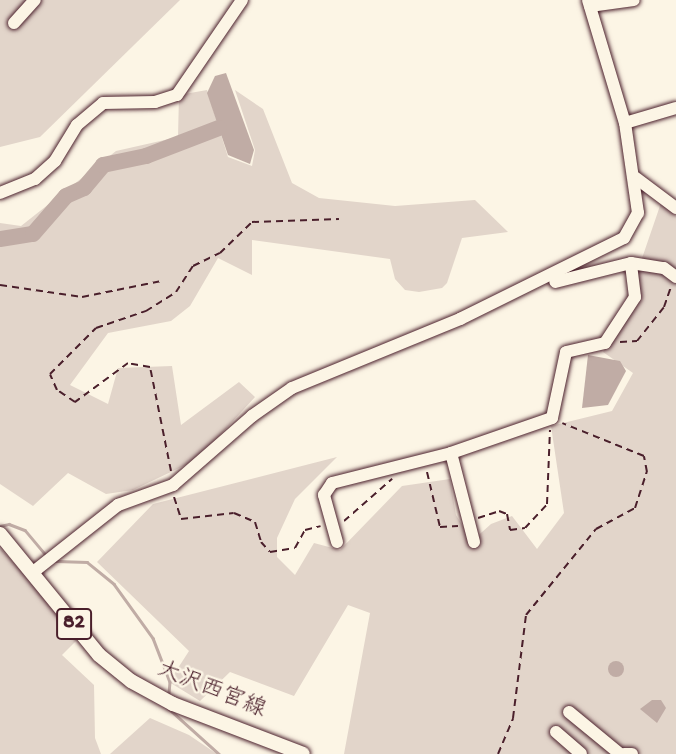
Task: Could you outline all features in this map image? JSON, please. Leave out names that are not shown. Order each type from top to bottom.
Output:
[{"type":"main road","name":"大沢西宮線","points":[[0,534],[99,654],[131,681],[167,701],[303,754]]},
{"type":"street","points":[[14,23],[35,0]]},
{"type":"street","points":[[0,193],[35,178],[55,161],[77,125],[103,103],[155,102],[177,95],[242,0]]},
{"type":"street","points":[[32,573],[118,505],[173,485],[252,416],[292,388],[513,293],[624,239],[638,213],[636,178],[625,124],[589,3],[634,0]]},
{"type":"street","points":[[625,124],[676,108]]},
{"type":"street","points":[[636,178],[676,208]]},
{"type":"street","points":[[513,293],[631,263],[664,268],[675,276]]},
{"type":"street","points":[[337,542],[324,495],[332,484],[451,453],[552,418],[566,352],[605,343],[635,297],[631,263]]},
{"type":"street","points":[[451,453],[474,542]]},
{"type":"street","points":[[569,712],[622,754],[632,754]]},
{"type":"street","points":[[556,732],[581,754]]},
{"type":"path","points":[[324,525],[305,530],[295,548],[270,552],[261,542],[255,522],[234,513],[181,519],[174,507],[173,485],[150,367],[128,363],[75,402],[57,390],[50,374],[96,328],[146,311],[176,292],[193,266],[220,253],[252,222],[339,219]]},
{"type":"path","points":[[605,343],[637,341],[664,307],[675,276]]},
{"type":"path","points":[[0,285],[82,297],[161,281]]},
{"type":"path","points":[[471,524],[499,511],[507,514],[510,530],[525,528],[547,504],[552,418],[644,456],[647,472],[635,508],[596,529],[526,615],[513,718],[498,754]]},
{"type":"path","points":[[417,472],[426,470],[440,527],[461,525]]},
{"type":"path","points":[[343,521],[382,484],[399,476]]},
{"type":"shaded area","points":[[0,0],[180,0],[40,137],[0,147]]},
{"type":"shaded area","points":[[226,73],[254,150],[250,164],[228,155],[207,93],[215,76]]},
{"type":"shaded area","points":[[207,90],[228,157],[252,166],[255,150],[235,90],[263,109],[292,183],[319,198],[395,206],[475,200],[508,232],[462,238],[447,283],[442,288],[419,292],[405,290],[395,279],[390,259],[252,240],[252,275],[218,258],[190,306],[171,321],[108,333],[70,385],[108,404],[118,368],[172,366],[181,425],[239,382],[255,397],[198,459],[133,490],[106,494],[68,473],[33,506],[0,484],[0,223],[21,226],[116,151],[178,137],[179,95]]},
{"type":"shaded area","points":[[662,200],[676,216],[676,754],[344,754],[370,613],[348,605],[294,696],[230,672],[200,701],[169,682],[189,651],[97,562],[153,504],[337,457],[295,499],[277,538],[277,557],[295,575],[314,543],[340,550],[402,486],[450,479],[456,515],[472,541],[491,524],[512,516],[537,549],[564,513],[551,426],[612,411],[633,373],[603,352],[628,299]]},
{"type":"shaded area","points":[[588,355],[620,361],[626,371],[608,405],[582,408]]},
{"type":"shaded area","points":[[0,548],[81,636],[62,655],[94,685],[95,738],[101,754],[0,754]]},
{"type":"shaded area","points":[[616,661],[622,663],[622,675],[616,677],[610,675],[608,669],[610,663]]},
{"type":"shaded area","points":[[652,700],[661,700],[666,708],[657,723],[640,709]]},
{"type":"shaded area","points":[[150,718],[189,735],[217,754],[110,754]]},
{"type":"waterway","points":[[0,239],[33,234],[66,196],[84,188],[103,165],[146,156],[219,128]]},
{"type":"waterway","points":[[0,526],[9,524],[25,530],[47,556]]},
{"type":"waterway","points":[[56,561],[87,562],[114,584],[153,638],[170,682],[169,694]]},
{"type":"waterway","points":[[168,708],[219,754]]}]
